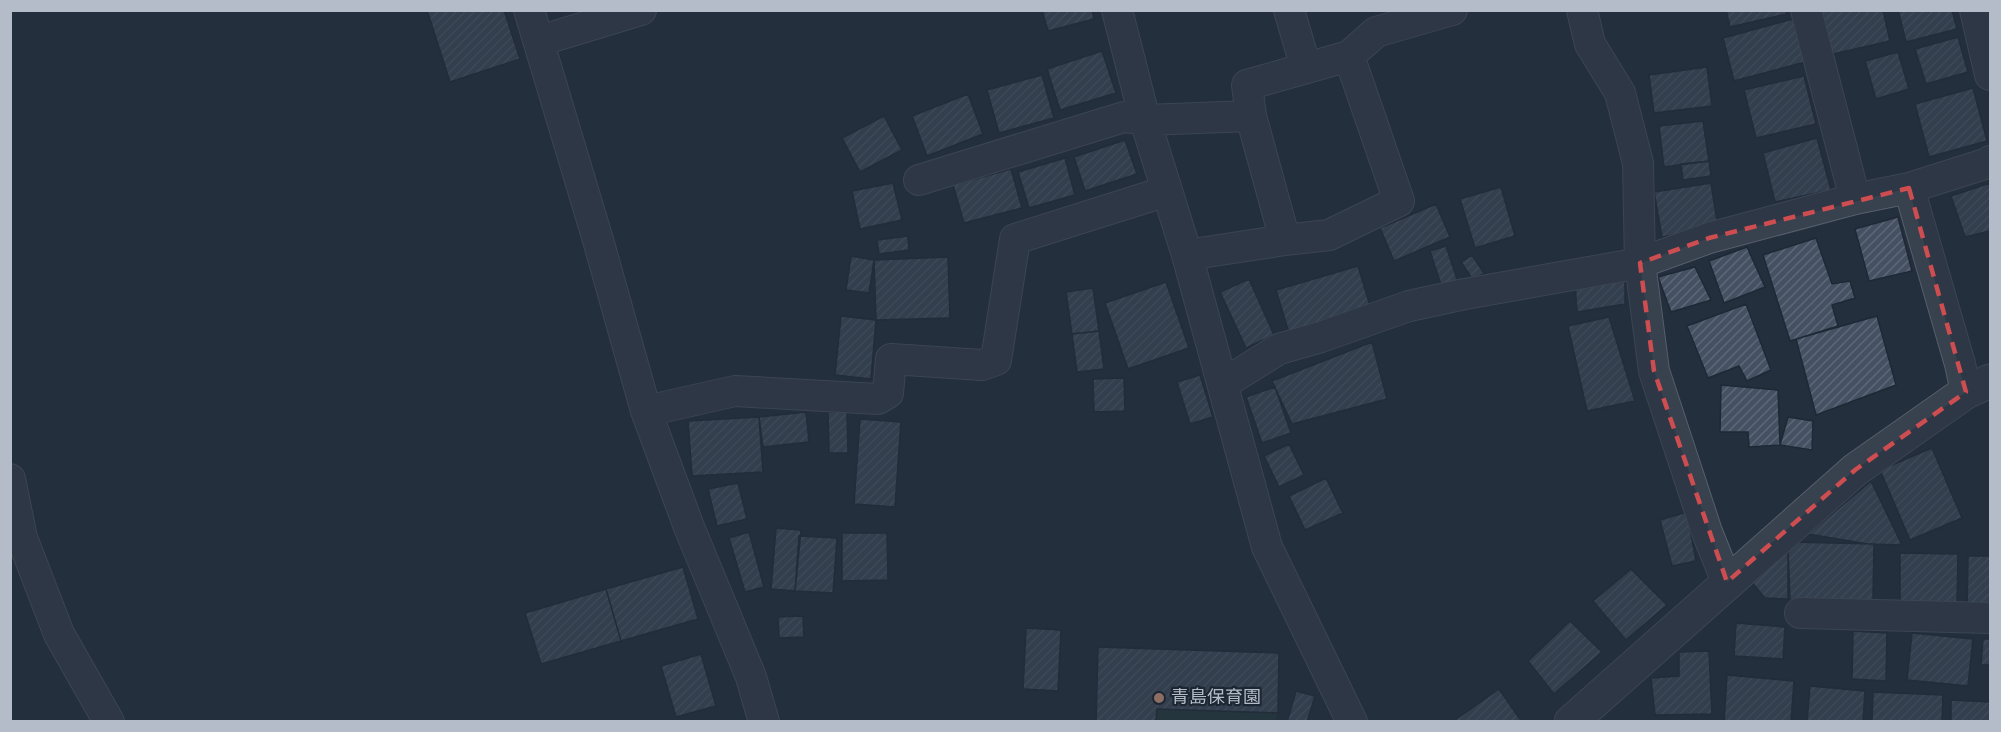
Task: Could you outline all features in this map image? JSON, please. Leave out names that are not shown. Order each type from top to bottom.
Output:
[{"type":"street","points":[[530,10],[646,411],[751,678],[764,722]]},
{"type":"street","points":[[538,41],[641,10]]},
{"type":"street","points":[[1117,10],[1145,120],[1187,255],[1267,547],[1352,722]]},
{"type":"street","points":[[1289,10],[1306,68]]},
{"type":"street","points":[[1285,240],[1251,116],[1247,85],[1348,56],[1376,32],[1452,10]]},
{"type":"street","points":[[1582,10],[1590,44],[1620,93],[1638,163],[1640,263],[1654,371],[1707,532],[1727,582]]},
{"type":"street","points":[[1806,10],[1855,199]]},
{"type":"street","points":[[1975,10],[1990,75]]},
{"type":"street","points":[[1187,255],[1329,235],[1400,201],[1348,56]]},
{"type":"street","points":[[919,180],[1124,117],[1145,120],[1251,116]]},
{"type":"street","points":[[1223,384],[1279,349],[1409,306],[1640,263],[1709,238],[1855,199],[1909,188],[1988,163],[1990,160]]},
{"type":"street","points":[[1571,722],[1856,470],[1983,390],[1960,364],[1909,188]]},
{"type":"street","points":[[646,411],[735,391],[878,399],[888,393],[891,359],[982,365],[996,360],[1015,239],[1167,192]]},
{"type":"street","points":[[10,479],[22,538],[59,634],[109,722]]},
{"type":"street","points":[[1800,613],[1990,618]]},
{"type":"highlighted area","points":[[1909,188],[1966,392],[1855,470],[1727,582],[1654,371],[1640,263],[1709,238]]},
{"type":"green space","points":[[1157,709],[1278,713],[1275,721],[1156,722]]},
{"type":"building","points":[[427,10],[504,10],[520,59],[450,82]]},
{"type":"building","points":[[1042,10],[1092,10],[1094,19],[1048,31]]},
{"type":"building","points":[[1726,10],[1786,10],[1787,14],[1730,27]]},
{"type":"building","points":[[1819,10],[1883,10],[1890,41],[1829,55]]},
{"type":"building","points":[[1898,10],[1952,10],[1957,29],[1906,42]]},
{"type":"building","points":[[1793,19],[1805,62],[1734,81],[1723,38]]},
{"type":"building","points":[[1958,37],[1968,72],[1926,84],[1915,49]]},
{"type":"building","points":[[1102,51],[1116,93],[1060,110],[1047,69]]},
{"type":"building","points":[[1898,52],[1909,89],[1876,99],[1865,61]]},
{"type":"building","points":[[1707,67],[1712,106],[1654,113],[1649,75]]},
{"type":"building","points":[[1042,75],[1054,118],[999,133],[987,90]]},
{"type":"building","points":[[1804,76],[1816,124],[1756,138],[1744,90]]},
{"type":"building","points":[[1973,88],[1987,141],[1929,157],[1915,104]]},
{"type":"building","points":[[968,94],[983,134],[927,156],[912,116]]},
{"type":"building","points":[[884,116],[902,150],[860,172],[842,138]]},
{"type":"building","points":[[1703,121],[1709,161],[1664,167],[1659,126]]},
{"type":"building","points":[[1817,138],[1831,190],[1775,202],[1763,153]]},
{"type":"building","points":[[1125,140],[1137,174],[1085,191],[1074,157]]},
{"type":"building","points":[[1065,158],[1075,195],[1029,208],[1018,172]]},
{"type":"building","points":[[1709,161],[1711,176],[1683,180],[1681,164]]},
{"type":"building","points":[[1011,169],[1022,208],[964,223],[953,185]]},
{"type":"building","points":[[893,183],[902,220],[860,229],[852,191]]},
{"type":"building","points":[[1711,183],[1718,228],[1662,237],[1654,192]]},
{"type":"building","points":[[1990,183],[1990,231],[1965,237],[1951,196]]},
{"type":"building","points":[[1501,187],[1515,236],[1475,248],[1460,199]]},
{"type":"building","points":[[1436,204],[1450,237],[1394,261],[1380,228]]},
{"type":"building","points":[[1898,217],[1912,271],[1869,281],[1855,229]]},
{"type":"building","points":[[908,236],[909,250],[879,254],[877,240]]},
{"type":"building","points":[[1816,238],[1832,284],[1850,281],[1855,298],[1832,305],[1838,326],[1790,341],[1763,255]]},
{"type":"building","points":[[1446,246],[1458,282],[1442,288],[1430,251]]},
{"type":"building","points":[[1747,247],[1765,287],[1724,303],[1709,261]]},
{"type":"building","points":[[1472,255],[1484,273],[1473,280],[1461,262]]},
{"type":"building","points":[[851,256],[874,260],[869,293],[846,290]]},
{"type":"building","points":[[948,257],[950,318],[876,320],[874,260]]},
{"type":"building","points":[[1358,266],[1371,309],[1289,333],[1276,290]]},
{"type":"building","points":[[1695,267],[1711,300],[1671,312],[1658,277]]},
{"type":"building","points":[[1625,276],[1625,304],[1577,312],[1575,283]]},
{"type":"building","points":[[1249,279],[1274,335],[1246,348],[1220,292]]},
{"type":"building","points":[[1166,282],[1189,348],[1128,369],[1105,303]]},
{"type":"building","points":[[1093,288],[1099,331],[1072,334],[1066,292]]},
{"type":"building","points":[[1746,304],[1771,370],[1747,381],[1739,366],[1708,378],[1687,326]]},
{"type":"building","points":[[841,316],[876,320],[871,379],[835,375]]},
{"type":"building","points":[[1877,316],[1896,385],[1816,415],[1796,339]]},
{"type":"building","points":[[1609,317],[1635,401],[1587,411],[1568,326]]},
{"type":"building","points":[[1099,331],[1104,369],[1077,372],[1072,334]]},
{"type":"building","points":[[1372,342],[1387,399],[1292,424],[1272,381]]},
{"type":"building","points":[[1200,375],[1213,417],[1190,424],[1177,382]]},
{"type":"building","points":[[1124,378],[1125,411],[1094,412],[1093,379]]},
{"type":"building","points":[[1721,385],[1778,390],[1780,445],[1749,447],[1748,432],[1720,432]]},
{"type":"building","points":[[1275,387],[1291,433],[1262,443],[1246,397]]},
{"type":"building","points":[[847,411],[848,453],[829,453],[828,412]]},
{"type":"building","points":[[806,412],[809,442],[763,447],[759,417]]},
{"type":"building","points":[[759,417],[763,472],[692,476],[688,421]]},
{"type":"building","points":[[1788,417],[1813,421],[1812,450],[1780,445]]},
{"type":"building","points":[[860,419],[901,422],[895,507],[854,504]]},
{"type":"building","points":[[1289,444],[1304,475],[1279,487],[1264,456]]},
{"type":"building","points":[[1932,448],[1962,518],[1910,540],[1880,470]]},
{"type":"building","points":[[1326,478],[1343,513],[1305,530],[1289,496]]},
{"type":"building","points":[[1871,481],[1902,545],[1868,544],[1808,534]]},
{"type":"building","points":[[738,483],[747,519],[717,526],[708,489]]},
{"type":"building","points":[[1687,512],[1696,561],[1672,566],[1660,520]]},
{"type":"building","points":[[776,528],[801,530],[795,591],[771,589]]},
{"type":"building","points":[[749,532],[764,587],[745,592],[729,538]]},
{"type":"building","points":[[842,533],[887,533],[888,580],[842,581]]},
{"type":"building","points":[[799,536],[837,538],[833,593],[795,591]]},
{"type":"building","points":[[1791,542],[1874,544],[1873,601],[1790,600],[1788,550]]},
{"type":"building","points":[[1788,550],[1788,599],[1765,598],[1749,579]]},
{"type":"building","points":[[1900,553],[1958,554],[1957,605],[1900,604]]},
{"type":"building","points":[[1968,556],[1990,556],[1990,611],[1967,611]]},
{"type":"building","points":[[683,567],[698,619],[621,641],[606,589]]},
{"type":"building","points":[[1631,569],[1667,605],[1626,640],[1593,601]]},
{"type":"building","points":[[606,589],[621,641],[541,664],[525,613]]},
{"type":"building","points":[[803,616],[804,637],[779,638],[778,617]]},
{"type":"building","points":[[1570,621],[1602,652],[1554,694],[1528,661]]},
{"type":"building","points":[[1736,623],[1785,627],[1783,659],[1734,656]]},
{"type":"building","points":[[1026,628],[1061,630],[1058,691],[1023,689]]},
{"type":"building","points":[[1853,631],[1887,633],[1886,681],[1852,679]]},
{"type":"building","points":[[1912,633],[1973,639],[1968,686],[1907,680]]},
{"type":"building","points":[[1983,639],[1990,639],[1990,665],[1981,665]]},
{"type":"building","points":[[1098,647],[1279,653],[1278,713],[1157,709],[1156,722],[1096,722]]},
{"type":"building","points":[[1709,651],[1712,714],[1655,715],[1651,678],[1679,676],[1679,652]]},
{"type":"building","points":[[701,654],[716,706],[676,717],[661,666]]},
{"type":"building","points":[[1727,675],[1794,681],[1791,722],[1724,722]]},
{"type":"building","points":[[1810,686],[1865,691],[1863,722],[1807,722]]},
{"type":"building","points":[[1499,689],[1522,722],[1456,722],[1455,720]]},
{"type":"building","points":[[1296,691],[1315,696],[1307,722],[1287,722]]},
{"type":"building","points":[[1873,692],[1943,695],[1942,722],[1872,722]]},
{"type":"building","points":[[1951,700],[1990,702],[1990,722],[1951,722]]},
{"type":"place","name":"青島保育園","points":[[1159,698]]}]
